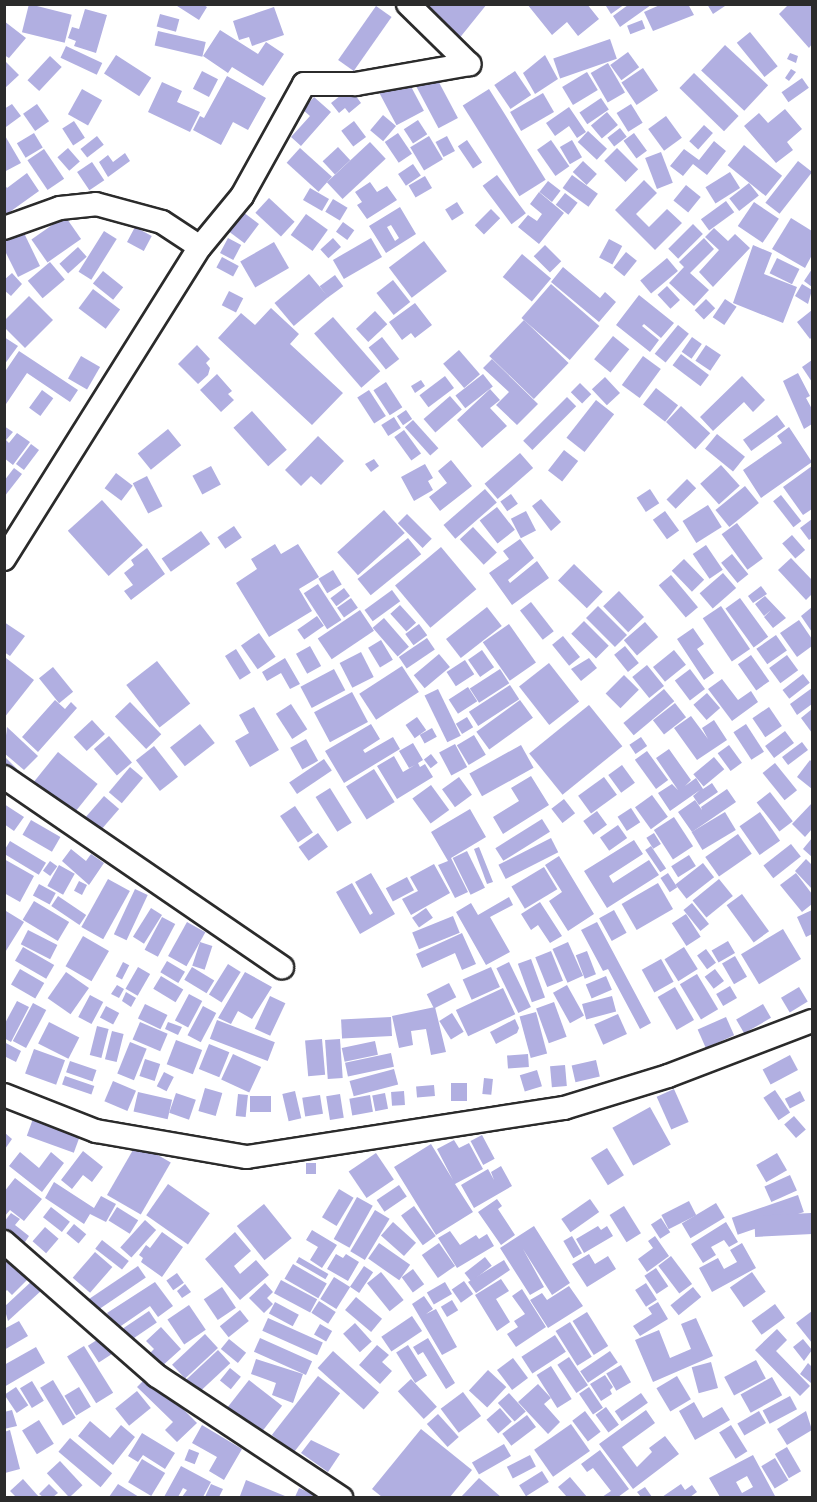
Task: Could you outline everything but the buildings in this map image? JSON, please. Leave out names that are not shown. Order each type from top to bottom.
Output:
[{"type":"street","points":[[4,559],[200,247],[242,196],[304,84],[356,84],[470,64],[408,4]]},
{"type":"street","points":[[4,228],[60,208],[96,204],[162,222],[200,247]]},
{"type":"street","points":[[4,777],[282,967]]},
{"type":"street","points":[[4,1095],[96,1131],[247,1158],[564,1108],[668,1076],[813,1021]]},
{"type":"street","points":[[4,1242],[157,1376],[341,1497]]}]
